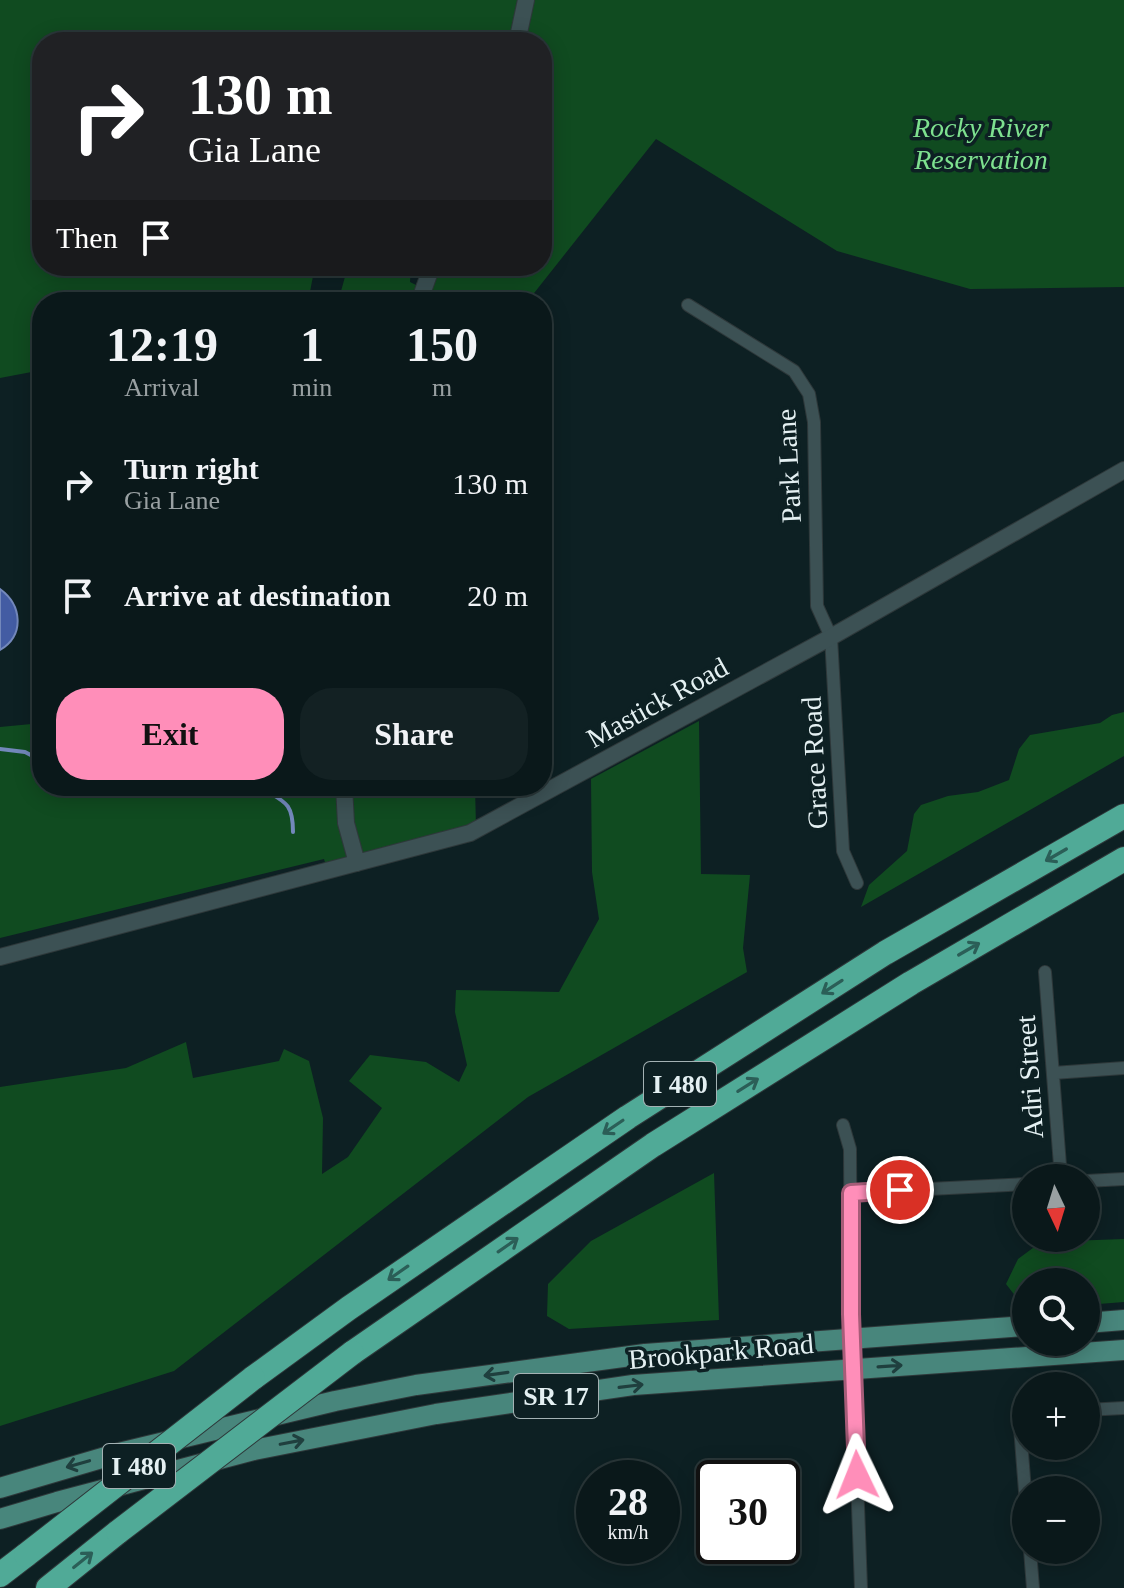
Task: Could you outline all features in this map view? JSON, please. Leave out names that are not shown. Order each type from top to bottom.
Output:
[{"type":"highway","name":"I 480","points":[[0,1575],[253,1378],[423,1256],[641,1109],[885,953],[1124,816]]},
{"type":"highway","name":"I 480","points":[[48,1588],[352,1353],[666,1136],[911,983],[1124,859]]},
{"type":"main road","points":[[1100,1322],[1124,1320]]},
{"type":"main road","name":"Brookpark Road","points":[[0,1488],[149,1446],[335,1401],[416,1385],[645,1354],[1012,1327]]},
{"type":"main road","name":"Brookpark Road","points":[[0,1519],[254,1450],[436,1414],[633,1385],[1124,1350]]},
{"type":"street","points":[[519,32],[526,0]]},
{"type":"street","name":"Park Lane","points":[[688,305],[794,371],[809,394],[814,422],[817,606],[831,637]]},
{"type":"street","name":"Mastick Road","points":[[552,788],[831,637],[1124,470]]},
{"type":"street","name":"Grace Road","points":[[831,637],[843,851],[857,883]]},
{"type":"street","points":[[345,796],[346,823],[357,863]]},
{"type":"street","name":"Mastick Road","points":[[0,957],[470,833],[538,796]]},
{"type":"street","name":"Adri Street","points":[[1045,972],[1060,1164]]},
{"type":"street","points":[[1053,1073],[1124,1068]]},
{"type":"street","points":[[843,1125],[850,1149],[852,1337],[861,1588]]},
{"type":"street","points":[[1100,1180],[1124,1179]]},
{"type":"street","points":[[851,1193],[1012,1185]]},
{"type":"street","points":[[1100,1409],[1124,1408]]},
{"type":"street","points":[[1031,1564],[1033,1588]]},
{"type":"green space","name":"Rocky River Reservation","points":[[0,0],[1124,0],[1124,287],[970,289],[837,251],[656,139],[552,270],[552,32],[32,32],[32,276],[313,276],[310,292],[32,292],[32,372],[0,378]]},
{"type":"green space","name":"Rocky River Reservation","points":[[345,276],[410,276],[410,282],[416,285],[419,276],[548,276],[535,292],[341,292]]},
{"type":"green space","points":[[1124,712],[1124,756],[861,907],[869,885],[907,851],[914,814],[921,805],[948,796],[978,792],[1009,780],[1019,749],[1030,735],[1100,723]]},
{"type":"green space","points":[[699,721],[701,874],[750,875],[743,948],[747,972],[528,1097],[174,1371],[0,1426],[0,1087],[126,1068],[186,1042],[193,1078],[279,1061],[284,1049],[309,1061],[323,1118],[322,1174],[348,1157],[382,1108],[349,1081],[370,1055],[426,1062],[459,1082],[467,1065],[455,1012],[456,990],[559,992],[599,919],[592,872],[591,779]]},
{"type":"green space","points":[[32,724],[32,796],[475,796],[476,827],[326,866],[324,859],[0,938],[0,727]]},
{"type":"green space","points":[[714,1173],[719,1320],[569,1329],[547,1316],[548,1284],[591,1241]]},
{"type":"green space","points":[[1124,1239],[1124,1302],[1100,1304],[1100,1268],[1014,1268],[1018,1259],[1027,1252],[1100,1252],[1100,1240]]},
{"type":"green space","points":[[1012,1272],[1012,1292],[1006,1284]]},
{"type":"water","points":[[0,589],[13,603],[18,620],[14,636],[0,650]]},
{"type":"waterway","points":[[0,749],[32,756]]},
{"type":"waterway","points":[[275,796],[289,808],[293,832]]},
{"type":"route","points":[[857,1475],[851,1314],[851,1193],[900,1190]]}]
